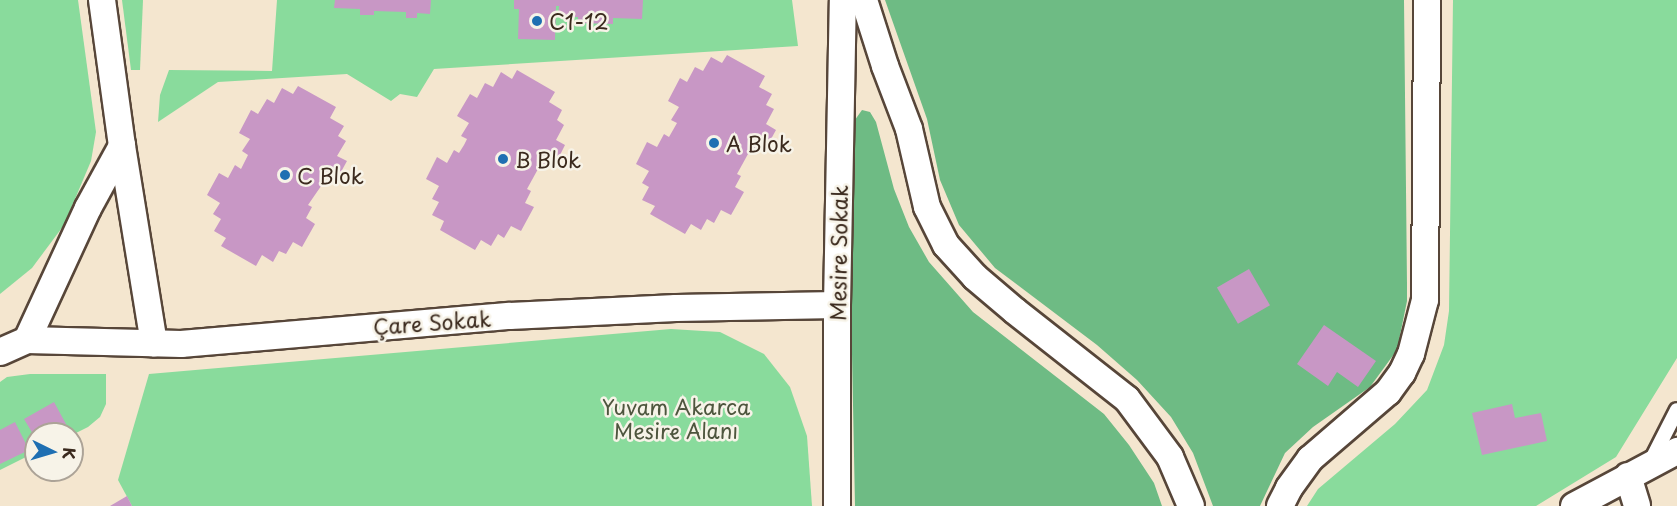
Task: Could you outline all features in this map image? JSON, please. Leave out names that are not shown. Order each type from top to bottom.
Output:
[{"type":"street","points":[[102,0],[122,146],[154,343]]},
{"type":"street","name":"Mesire Sokak","points":[[837,506],[837,304],[843,0]]},
{"type":"street","points":[[864,0],[885,66],[909,129],[927,207],[946,245],[975,278],[1127,399],[1170,457],[1191,506]]},
{"type":"street","points":[[1280,506],[1288,488],[1310,459],[1388,392],[1402,374],[1411,354],[1425,300],[1427,0]]},
{"type":"street","points":[[0,352],[27,340],[88,208],[122,146]]},
{"type":"street","name":"Çare Sokak","points":[[27,340],[181,344],[510,316],[676,308],[837,304]]},
{"type":"street","points":[[1574,506],[1677,451]]},
{"type":"street","points":[[1637,506],[1638,470]]},
{"type":"lane","points":[[1638,470],[1677,410]]},
{"type":"green space","points":[[0,0],[78,0],[96,132],[91,161],[64,225],[32,268],[0,294]]},
{"type":"green space","points":[[122,0],[143,0],[140,70],[131,70]]},
{"type":"green space","points":[[277,0],[792,0],[798,46],[434,69],[417,97],[400,94],[391,101],[347,74],[218,82],[158,122],[160,95],[169,70],[272,71]]},
{"type":"green space","points":[[885,0],[1404,0],[1407,301],[1397,350],[1370,387],[1313,427],[1285,453],[1260,506],[1213,506],[1193,453],[1171,417],[1137,380],[1097,345],[995,268],[959,225],[940,180],[927,119]]},
{"type":"green space","points":[[1453,0],[1677,0],[1677,358],[1616,457],[1536,506],[1307,506],[1318,489],[1395,424],[1427,390],[1444,345],[1449,311]]},
{"type":"green space","points":[[862,110],[870,112],[876,122],[894,189],[909,227],[929,262],[973,312],[1104,414],[1129,445],[1154,483],[1162,506],[855,506],[851,303],[852,124]]},
{"type":"green space","name":"Yuvam Akarca Mesire Alanı","points":[[671,329],[720,332],[764,354],[790,387],[807,436],[812,506],[132,506],[118,480],[149,374]]},
{"type":"green space","points":[[30,374],[106,374],[106,404],[100,417],[84,429],[84,422],[24,422],[24,458],[0,470],[0,382],[7,377]]},
{"type":"building","points":[[335,0],[431,0],[430,14],[417,13],[417,18],[406,18],[406,12],[374,11],[374,15],[360,15],[360,9],[334,8]]},
{"type":"building","name":"C1-12","points":[[514,0],[643,0],[642,19],[613,18],[613,24],[578,23],[578,17],[558,17],[559,6],[556,6],[555,40],[518,39],[519,9],[514,9]]},
{"type":"building","name":"A Blok","points":[[727,55],[765,76],[759,87],[772,94],[766,105],[774,109],[766,124],[776,130],[765,150],[756,145],[751,155],[748,154],[737,174],[741,176],[735,187],[744,192],[731,215],[721,210],[714,223],[707,219],[701,230],[691,224],[685,234],[650,214],[655,206],[642,200],[649,187],[642,183],[649,171],[636,164],[647,142],[657,147],[664,134],[669,137],[677,123],[671,120],[679,107],[668,101],[680,78],[687,82],[695,67],[703,71],[711,57],[722,63]]},
{"type":"building","name":"B Blok","points":[[517,70],[555,92],[549,102],[562,110],[557,120],[564,125],[556,140],[565,145],[555,165],[546,161],[541,171],[538,169],[527,189],[531,191],[525,203],[534,207],[521,231],[511,226],[504,238],[498,234],[491,246],[481,240],[475,250],[440,230],[444,221],[432,215],[439,202],[432,199],[439,186],[426,179],[437,157],[447,163],[454,150],[459,153],[464,145],[467,139],[461,136],[469,123],[457,116],[470,94],[477,98],[485,83],[493,87],[501,72],[512,79]]},
{"type":"building","name":"C Blok","points":[[298,86],[336,107],[330,118],[344,126],[338,136],[346,141],[337,156],[347,161],[336,181],[328,176],[308,205],[312,207],[306,218],[315,224],[302,247],[293,242],[286,254],[279,251],[273,262],[262,255],[256,266],[221,246],[226,238],[214,231],[221,219],[213,214],[220,203],[207,195],[219,173],[228,178],[235,165],[241,169],[248,155],[242,151],[250,139],[239,133],[251,110],[258,114],[267,99],[274,103],[282,88],[293,94]]},
{"type":"building","points":[[1249,269],[1270,305],[1238,324],[1217,288]]},
{"type":"building","points":[[1324,325],[1376,361],[1358,387],[1337,372],[1328,386],[1297,364]]},
{"type":"building","points":[[54,402],[65,422],[26,422],[24,419]]},
{"type":"building","points":[[1512,404],[1515,418],[1541,413],[1547,441],[1482,455],[1472,413]]},
{"type":"building","points":[[15,422],[24,440],[24,452],[0,464],[0,430]]},
{"type":"building","points":[[127,496],[132,506],[110,506]]},
{"type":"place","name":"C1-12","points":[[537,21]]},
{"type":"place","name":"A Blok","points":[[714,143]]},
{"type":"place","name":"B Blok","points":[[503,159]]},
{"type":"place","name":"C Blok","points":[[285,175]]}]
